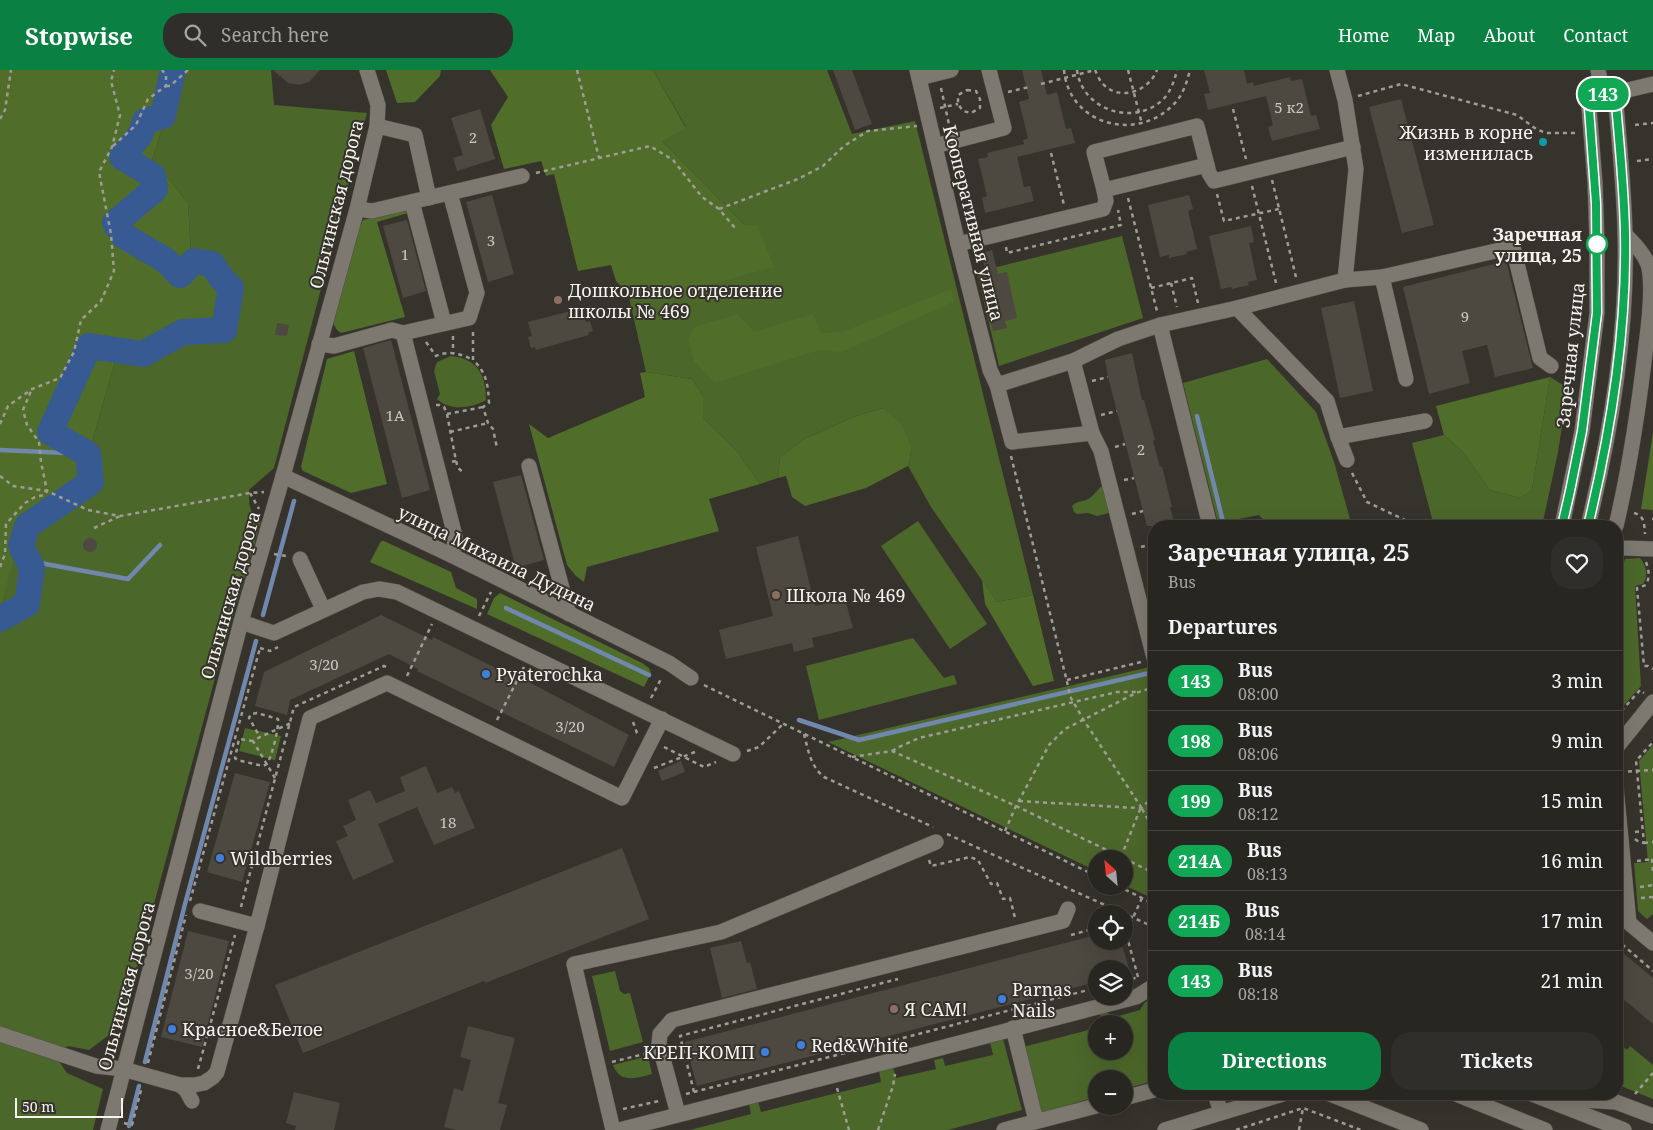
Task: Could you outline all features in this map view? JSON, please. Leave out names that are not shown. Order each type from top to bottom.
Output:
[{"type":"street","name":"Ольгинская дорога","points":[[108,1130],[241,622],[357,209],[377,126],[378,105],[367,70]]},
{"type":"street","points":[[918,74],[950,70]]},
{"type":"street","points":[[936,146],[1004,128],[989,70]]},
{"type":"street","points":[[1337,70],[1345,100],[1356,169],[1345,280]]},
{"type":"street","points":[[1589,520],[1608,438],[1614,391],[1623,315],[1625,234],[1598,70]]},
{"type":"street","name":"Кооперативная улица","points":[[918,74],[990,370],[997,385],[1012,442]]},
{"type":"street","points":[[1602,94],[1653,84]]},
{"type":"street","name":"Заречная улица","points":[[1563,520],[1582,431],[1597,313],[1596,203],[1602,94]]},
{"type":"street","points":[[377,126],[415,135],[429,198]]},
{"type":"street","points":[[958,244],[1103,209],[1106,201],[1094,152],[1197,126],[1209,173],[1214,181],[1353,147]]},
{"type":"street","points":[[1104,190],[1208,166]]},
{"type":"street","points":[[357,209],[372,211],[522,176]]},
{"type":"street","points":[[320,344],[334,346],[392,330],[403,333],[469,318],[477,293],[450,193]]},
{"type":"street","points":[[412,202],[444,323]]},
{"type":"street","points":[[1617,520],[1646,402],[1650,316],[1651,278],[1649,266],[1642,254],[1625,234]]},
{"type":"street","points":[[997,385],[1073,361],[1118,340],[1160,325],[1237,308],[1345,280],[1382,277],[1513,247],[1540,358],[1551,366]]},
{"type":"street","points":[[1382,277],[1406,379]]},
{"type":"street","points":[[1237,308],[1327,401],[1346,460]]},
{"type":"street","points":[[1160,325],[1209,520]]},
{"type":"street","points":[[403,333],[455,536],[451,555]]},
{"type":"street","points":[[1073,361],[1092,433],[1103,459],[1148,635]]},
{"type":"street","points":[[1338,437],[1425,421]]},
{"type":"street","points":[[1012,442],[1092,433]]},
{"type":"street","points":[[529,466],[569,614]]},
{"type":"street","name":"улица Михаила Дудина","points":[[283,476],[498,578],[669,663],[691,678]]},
{"type":"street","points":[[1623,548],[1648,549]]},
{"type":"street","points":[[300,559],[323,609]]},
{"type":"street","points":[[532,596],[552,589],[559,578]]},
{"type":"street","points":[[241,622],[274,633],[363,592],[379,589],[397,592],[733,754]]},
{"type":"street","points":[[0,1034],[96,1066],[123,1069],[187,1085],[204,1083],[213,1077],[217,1072],[257,926],[310,718],[387,683],[622,798],[662,719]]},
{"type":"street","points":[[1623,739],[1653,702]]},
{"type":"street","points":[[613,1130],[574,964],[689,947],[931,844]]},
{"type":"street","points":[[1623,860],[1629,923],[1653,943]]},
{"type":"street","points":[[193,908],[257,926]]},
{"type":"street","points":[[678,1114],[659,1044],[660,1034],[672,1020],[1063,921],[1068,909]]},
{"type":"street","points":[[619,1130],[1136,996],[1148,989]]},
{"type":"street","points":[[1013,1028],[1036,1121]]},
{"type":"street","points":[[187,1085],[186,1090],[192,1101]]},
{"type":"street","points":[[1133,1096],[1148,1092]]},
{"type":"street","points":[[1217,1100],[1221,1112]]},
{"type":"street","points":[[1165,1130],[1262,1100]]},
{"type":"street","points":[[1345,1100],[1421,1130]]},
{"type":"street","points":[[1471,1100],[1545,1130]]},
{"type":"street","points":[[1548,1100],[1616,1102],[1653,1116]]},
{"type":"street","points":[[1548,1100],[1624,1130]]},
{"type":"street","points":[[1007,1130],[1088,1108]]},
{"type":"path","points":[[0,118],[5,110],[11,70]]},
{"type":"path","points":[[0,424],[8,406],[32,389],[60,378],[74,352],[81,320],[101,301],[114,271],[111,234],[99,172],[112,147],[120,115],[111,81],[114,70]]},
{"type":"path","points":[[162,70],[166,76],[166,86]]},
{"type":"path","points":[[112,147],[136,125],[148,99],[166,86],[170,86],[188,70]]},
{"type":"path","points":[[577,70],[599,158]]},
{"type":"path","points":[[1064,70],[1064,78],[1072,96],[1085,111],[1103,121],[1122,126],[1142,124],[1160,116],[1175,103],[1186,86],[1190,70]]},
{"type":"path","points":[[1077,70],[1084,89],[1094,101],[1108,110],[1123,113],[1139,112],[1154,106],[1166,96],[1174,82],[1177,70]]},
{"type":"path","points":[[1041,84],[1095,70],[1102,84],[1115,92],[1134,92],[1151,82],[1157,70]]},
{"type":"path","points":[[1128,70],[1144,131]]},
{"type":"path","points":[[1345,100],[1401,84],[1517,115],[1536,129],[1546,133],[1575,133]]},
{"type":"path","points":[[967,90],[976,91],[980,99],[980,108],[972,113],[963,111],[958,104],[958,95],[967,90]]},
{"type":"path","points":[[719,209],[798,179],[823,166],[844,146],[868,131],[929,118],[958,104]]},
{"type":"path","points":[[1234,109],[1248,165]]},
{"type":"path","points":[[1635,126],[1653,123]]},
{"type":"path","points":[[522,176],[650,146],[673,160],[702,197],[719,209],[735,228]]},
{"type":"path","points":[[1051,153],[1065,209]]},
{"type":"path","points":[[1637,161],[1653,159]]},
{"type":"path","points":[[1272,177],[1297,280]]},
{"type":"path","points":[[1251,182],[1276,285]]},
{"type":"path","points":[[1216,190],[1224,221],[1279,208]]},
{"type":"path","points":[[1127,194],[1157,312],[1164,310]]},
{"type":"path","points":[[1002,242],[1005,244],[1007,253],[1122,225],[1116,205]]},
{"type":"path","points":[[1151,288],[1192,278],[1198,303]]},
{"type":"path","points":[[1172,283],[1177,307]]},
{"type":"path","points":[[1191,304],[1206,301]]},
{"type":"path","points":[[1171,308],[1184,306]]},
{"type":"path","points":[[469,318],[473,333],[473,360]]},
{"type":"path","points":[[436,356],[443,353],[463,355],[473,360],[482,368],[488,384],[489,403],[483,407],[447,414]]},
{"type":"path","points":[[32,389],[23,410],[27,425],[39,442],[47,491]]},
{"type":"path","points":[[422,409],[439,405],[444,407],[458,468],[463,472]]},
{"type":"path","points":[[483,407],[488,423],[493,429],[497,448]]},
{"type":"path","points":[[450,432],[488,423]]},
{"type":"path","points":[[1012,442],[1011,455],[1071,698],[1148,819]]},
{"type":"path","points":[[1346,460],[1367,502],[1405,520]]},
{"type":"path","points":[[437,466],[456,461]]},
{"type":"path","points":[[0,476],[13,486],[47,491],[88,510],[120,516]]},
{"type":"path","points":[[0,567],[5,554],[6,524],[25,503],[35,497],[44,495],[47,491]]},
{"type":"path","points":[[250,492],[262,514]]},
{"type":"path","points":[[94,528],[120,516],[250,492],[278,495]]},
{"type":"path","points":[[1632,513],[1639,514],[1644,520],[1648,549],[1649,579],[1646,585],[1637,588],[1644,666],[1648,666],[1653,670]]},
{"type":"path","points":[[473,628],[498,578]]},
{"type":"path","points":[[405,681],[434,620]]},
{"type":"path","points":[[132,1125],[193,908],[214,817],[260,648],[270,651],[279,647]]},
{"type":"path","points":[[1067,682],[1148,661]]},
{"type":"path","points":[[645,711],[669,663]]},
{"type":"path","points":[[496,724],[525,665]]},
{"type":"path","points":[[187,1085],[238,921],[294,706],[384,666],[392,669]]},
{"type":"path","points":[[399,673],[407,676]]},
{"type":"path","points":[[691,678],[1088,872]]},
{"type":"path","points":[[1005,831],[1048,745],[1065,729],[1148,689]]},
{"type":"path","points":[[852,757],[892,752],[919,738],[1117,692],[1140,692]]},
{"type":"path","points":[[260,737],[249,718],[251,714],[257,713],[278,719],[279,722],[266,764]]},
{"type":"path","points":[[266,764],[263,766],[236,760],[239,738],[253,741],[291,723]]},
{"type":"path","points":[[804,734],[813,765],[824,777],[1105,905]]},
{"type":"path","points":[[253,741],[276,778]]},
{"type":"path","points":[[1644,843],[1636,761],[1653,742]]},
{"type":"path","points":[[892,752],[1016,806],[1105,850]]},
{"type":"path","points":[[636,770],[642,773],[678,759]]},
{"type":"path","points":[[1623,772],[1653,770]]},
{"type":"path","points":[[1019,801],[1148,808]]},
{"type":"path","points":[[1124,850],[1141,807],[1148,802]]},
{"type":"path","points":[[205,815],[214,817]]},
{"type":"path","points":[[1643,831],[1633,832],[1634,838],[1639,842],[1653,842]]},
{"type":"path","points":[[931,844],[931,866],[970,857],[978,860],[991,884],[997,883],[1003,899],[1010,898],[1019,932]]},
{"type":"path","points":[[1652,859],[1653,872]]},
{"type":"path","points":[[1133,863],[1148,870]]},
{"type":"path","points":[[1634,888],[1653,885]]},
{"type":"path","points":[[1133,894],[1148,901]]},
{"type":"path","points":[[1635,898],[1653,897]]},
{"type":"path","points":[[1142,898],[1133,918],[1148,924]]},
{"type":"path","points":[[1069,935],[1088,930]]},
{"type":"path","points":[[1623,945],[1653,971]]},
{"type":"path","points":[[1131,950],[1138,977]]},
{"type":"path","points":[[694,1092],[680,1036],[899,979]]},
{"type":"path","points":[[609,1112],[694,1092],[1088,990]]},
{"type":"path","points":[[612,1063],[652,1052]]},
{"type":"path","points":[[878,1130],[892,1086],[898,1059]]},
{"type":"path","points":[[1633,1097],[1653,1072]]},
{"type":"path","points":[[834,1075],[849,1130]]},
{"type":"path","points":[[1299,1130],[1303,1108]]},
{"type":"path","points":[[1236,1130],[1303,1108],[1361,1130]]},
{"type":"green space","points":[[0,70],[111,332],[24,506],[16,551],[23,526],[83,475],[115,361],[156,357],[178,343],[230,334],[218,260],[191,253],[188,203],[152,160],[173,96],[179,70],[271,70],[274,105],[367,113],[274,468],[249,490],[251,511],[261,521],[214,682],[121,1026],[89,1050],[68,1046],[62,1051],[58,1060],[67,1073],[103,1089],[93,1130],[0,1130]]},
{"type":"green space","points":[[0,70],[179,70],[173,96],[152,160],[188,203],[191,253],[218,260],[235,286],[230,335],[178,343],[156,357],[115,361],[83,475],[23,526],[0,609]]},
{"type":"green space","points":[[386,70],[441,70],[440,76],[415,102],[397,103]]},
{"type":"green space","points":[[490,70],[653,70],[686,128],[662,141],[745,225],[757,225],[774,267],[667,296],[658,285],[628,293],[616,281],[611,265],[578,271],[554,174],[546,176],[541,161],[504,169],[491,125],[508,97]]},
{"type":"green space","points":[[653,70],[827,70],[852,134],[915,121],[1033,595],[997,602],[931,507],[908,466],[912,449],[883,408],[856,416],[804,439],[780,457],[778,478],[760,484],[736,450],[703,418],[703,396],[692,379],[646,372],[628,293],[658,285],[745,225],[661,140],[686,127]]},
{"type":"green space","points":[[406,208],[408,213],[377,222],[405,317],[341,333],[333,323],[363,220]]},
{"type":"green space","points":[[1122,236],[1143,318],[999,366],[977,272]]},
{"type":"green space","points":[[951,289],[955,301],[842,352],[819,350],[715,383],[694,361],[688,340],[694,327],[738,314],[754,332],[813,314],[821,333],[842,332]]},
{"type":"green space","points":[[354,351],[387,484],[351,493],[303,471],[301,467],[327,359]]},
{"type":"green space","points":[[451,356],[468,361],[479,370],[486,391],[486,400],[473,406],[456,407],[446,405],[437,399],[440,394],[434,371],[437,362]]},
{"type":"green space","points":[[1267,359],[1316,412],[1334,462],[1350,520],[1264,520],[1259,515],[1233,520],[1217,520],[1183,383]]},
{"type":"green space","points":[[646,372],[692,379],[703,396],[703,418],[736,450],[760,484],[709,499],[719,531],[587,567],[584,582],[567,565],[529,424],[548,438],[645,397],[640,373]]},
{"type":"green space","points":[[1550,377],[1568,388],[1558,452],[1543,520],[1432,520],[1412,443],[1444,435],[1463,452],[1490,490],[1521,498],[1532,490]]},
{"type":"green space","points":[[1550,377],[1532,490],[1521,498],[1490,490],[1463,452],[1444,435],[1436,406]]},
{"type":"green space","points":[[883,408],[902,425],[912,449],[908,466],[866,488],[805,506],[792,497],[786,476],[778,478],[780,457],[804,439],[856,416]]},
{"type":"green space","points":[[1653,432],[1653,512],[1652,510],[1641,509]]},
{"type":"green space","points":[[1104,485],[1109,513],[1097,516],[1074,512],[1072,506],[1074,504],[1089,499]]},
{"type":"green space","points":[[918,521],[987,624],[950,649],[881,546]]},
{"type":"green space","points":[[381,541],[451,572],[456,588],[477,599],[477,609],[370,562]]},
{"type":"green space","points":[[1640,558],[1644,564],[1646,574],[1643,584],[1635,586],[1641,686],[1623,706],[1623,566],[1625,559]]},
{"type":"green space","points":[[982,580],[997,602],[1033,595],[1054,681],[1033,686],[985,604]]},
{"type":"green space","points":[[500,593],[642,663],[649,668],[651,673],[644,687],[487,614],[494,598]]},
{"type":"green space","points":[[913,638],[944,678],[954,675],[957,684],[819,720],[806,666]]},
{"type":"green space","points":[[1148,667],[1148,896],[1133,889],[1133,850],[1088,850],[1088,867],[828,742]]},
{"type":"green space","points":[[245,728],[281,736],[275,760],[239,751]]},
{"type":"green space","points":[[1653,745],[1653,914],[1647,919],[1638,911],[1634,863],[1648,862],[1639,761]]},
{"type":"green space","points":[[615,971],[620,991],[624,994],[630,993],[643,1042],[610,1051],[592,976]]},
{"type":"green space","points":[[1148,1001],[1148,1083],[1133,1087],[1133,1070],[1088,1070],[1088,1099],[1041,1113],[1023,1047],[1088,1030],[1088,1060],[1133,1060],[1133,1015],[1122,1015],[1140,1010],[1145,1002]]},
{"type":"green space","points":[[1106,1012],[1111,1015],[1100,1015],[1100,1014]]},
{"type":"green space","points":[[1003,1039],[1022,1110],[948,1130],[690,1130],[751,1114],[749,1104],[758,1101],[761,1112],[881,1082],[879,1071],[893,1067],[896,1078],[936,1069],[934,1060],[943,1058],[945,1066],[993,1055],[990,1042]]},
{"type":"green space","points":[[1630,1046],[1653,1065],[1653,1099],[1623,1087],[1623,1047],[1627,1050]]},
{"type":"green space","points":[[648,1056],[652,1074],[646,1076],[624,1077],[616,1071],[613,1065]]},
{"type":"building","points":[[273,70],[320,70],[309,82],[299,85],[288,83]]},
{"type":"building","points":[[833,70],[852,70],[872,124],[855,130]]},
{"type":"building","points":[[1022,70],[1041,70],[1047,95],[1057,92],[1066,129],[1071,128],[1075,143],[1017,157],[1024,187],[1030,186],[1034,201],[985,213],[982,198],[987,196],[978,159],[988,157],[987,153],[1024,144],[1023,140],[1028,138],[1019,102],[1029,99]]},
{"type":"building","points":[[1204,70],[1244,70],[1247,84],[1253,82],[1254,86],[1290,77],[1291,81],[1302,79],[1311,116],[1316,115],[1320,129],[1272,141],[1268,127],[1273,125],[1266,96],[1208,110],[1204,94],[1210,93]]},
{"type":"building","points":[[1401,99],[1434,225],[1402,233],[1369,107]]},
{"type":"building","points":[[480,109],[495,159],[457,171],[453,158],[463,155],[451,118]]},
{"type":"building","points":[[492,195],[514,274],[488,282],[466,202]]},
{"type":"building","points":[[1189,195],[1193,209],[1188,211],[1197,249],[1186,252],[1187,254],[1169,258],[1169,255],[1160,257],[1148,205]]},
{"type":"building","points":[[407,220],[426,291],[403,298],[383,226]]},
{"type":"building","points":[[1251,226],[1254,242],[1249,243],[1257,280],[1248,282],[1249,285],[1232,289],[1231,287],[1221,289],[1209,236]]},
{"type":"building","points":[[992,250],[998,274],[1007,272],[1017,318],[1005,321],[1007,328],[993,331],[980,278],[987,277],[981,253]]},
{"type":"building","points":[[1506,261],[1533,368],[1495,377],[1487,345],[1462,351],[1470,383],[1429,394],[1403,287]]},
{"type":"building","points":[[1354,301],[1373,391],[1340,398],[1321,308]]},
{"type":"building","points":[[582,308],[586,322],[590,321],[593,331],[588,333],[589,335],[536,350],[535,347],[531,348],[528,337],[532,336],[528,322]]},
{"type":"building","points":[[277,323],[289,325],[287,336],[275,335]]},
{"type":"building","points":[[391,340],[430,490],[402,498],[363,348]]},
{"type":"building","points":[[1132,353],[1142,400],[1144,400],[1155,440],[1153,441],[1160,467],[1162,466],[1173,520],[1148,520],[1147,526],[1105,360]]},
{"type":"building","points":[[521,475],[544,560],[516,568],[493,482]]},
{"type":"building","points":[[798,536],[815,606],[845,599],[853,628],[812,638],[814,647],[794,652],[792,643],[726,659],[719,630],[773,616],[756,547]]},
{"type":"building","points":[[90,538],[95,540],[97,545],[95,550],[90,552],[85,550],[83,545],[85,540]]},
{"type":"building","points":[[381,615],[432,640],[433,637],[524,682],[525,680],[629,735],[614,767],[417,671],[418,669],[389,654],[290,700],[287,715],[255,706],[264,672]]},
{"type":"building","points":[[681,761],[685,772],[662,781],[658,771]]},
{"type":"building","points":[[426,766],[437,793],[452,787],[455,793],[459,791],[475,828],[434,845],[417,807],[378,824],[394,862],[353,880],[336,841],[348,836],[343,826],[356,820],[348,800],[370,790],[376,803],[405,791],[400,777]]},
{"type":"building","points":[[235,773],[270,782],[242,882],[207,872]]},
{"type":"building","points":[[622,848],[649,919],[485,983],[484,981],[303,1053],[275,985]]},
{"type":"building","points":[[188,931],[229,941],[202,1047],[161,1037]]},
{"type":"building","points":[[1088,937],[1088,950],[1124,950],[1126,960],[1088,960],[1088,984],[697,1086],[685,1042]]},
{"type":"building","points":[[741,941],[747,963],[750,962],[757,989],[722,998],[710,948]]},
{"type":"building","points":[[1623,953],[1653,978],[1653,1024],[1623,999]]},
{"type":"building","points":[[468,1026],[515,1038],[498,1103],[507,1105],[500,1130],[456,1130],[444,1127],[454,1088],[463,1091],[471,1060],[460,1057]]},
{"type":"building","points":[[294,1092],[340,1103],[334,1130],[295,1130],[296,1126],[286,1123]]},
{"type":"waterway","points":[[0,619],[27,604],[32,568],[21,546],[27,526],[91,482],[88,454],[50,432],[89,346],[143,354],[183,332],[224,330],[231,288],[212,264],[194,261],[180,275],[165,260],[124,236],[115,223],[155,189],[153,176],[122,157],[140,135],[145,121],[163,116],[173,70]]},
{"type":"waterway","points":[[1197,416],[1223,520]]},
{"type":"waterway","points":[[0,450],[88,454]]},
{"type":"waterway","points":[[263,615],[294,501]]},
{"type":"waterway","points":[[32,568],[40,563],[128,579],[160,545]]},
{"type":"waterway","points":[[506,608],[649,675]]},
{"type":"waterway","points":[[145,1062],[185,904],[256,641]]},
{"type":"waterway","points":[[799,720],[859,740],[1148,673]]},
{"type":"waterway","points":[[129,1126],[139,1086]]},
{"type":"bus line","name":"143","points":[[1563,520],[1589,388],[1597,313],[1596,203],[1588,95],[1615,93],[1625,234],[1623,315],[1608,438],[1590,520]]},
{"type":"place","name":"Жизнь в корне изменилась","points":[[1543,142]]},
{"type":"place","name":"Заречная улица, 25","points":[[1597,244]]},
{"type":"place","name":"Дошкольное отделение школы № 469","points":[[558,300]]},
{"type":"place","name":"Школа № 469","points":[[776,595]]},
{"type":"place","name":"Pyaterochka","points":[[486,674]]},
{"type":"place","name":"Wildberries","points":[[220,858]]},
{"type":"place","name":"Parnas Nails","points":[[1002,999]]},
{"type":"place","name":"Я САМ!","points":[[894,1009]]},
{"type":"place","name":"Красное&Белое","points":[[172,1029]]},
{"type":"place","name":"Red&White","points":[[801,1045]]},
{"type":"place","name":"КРЕП-КОМП","points":[[765,1052]]}]
